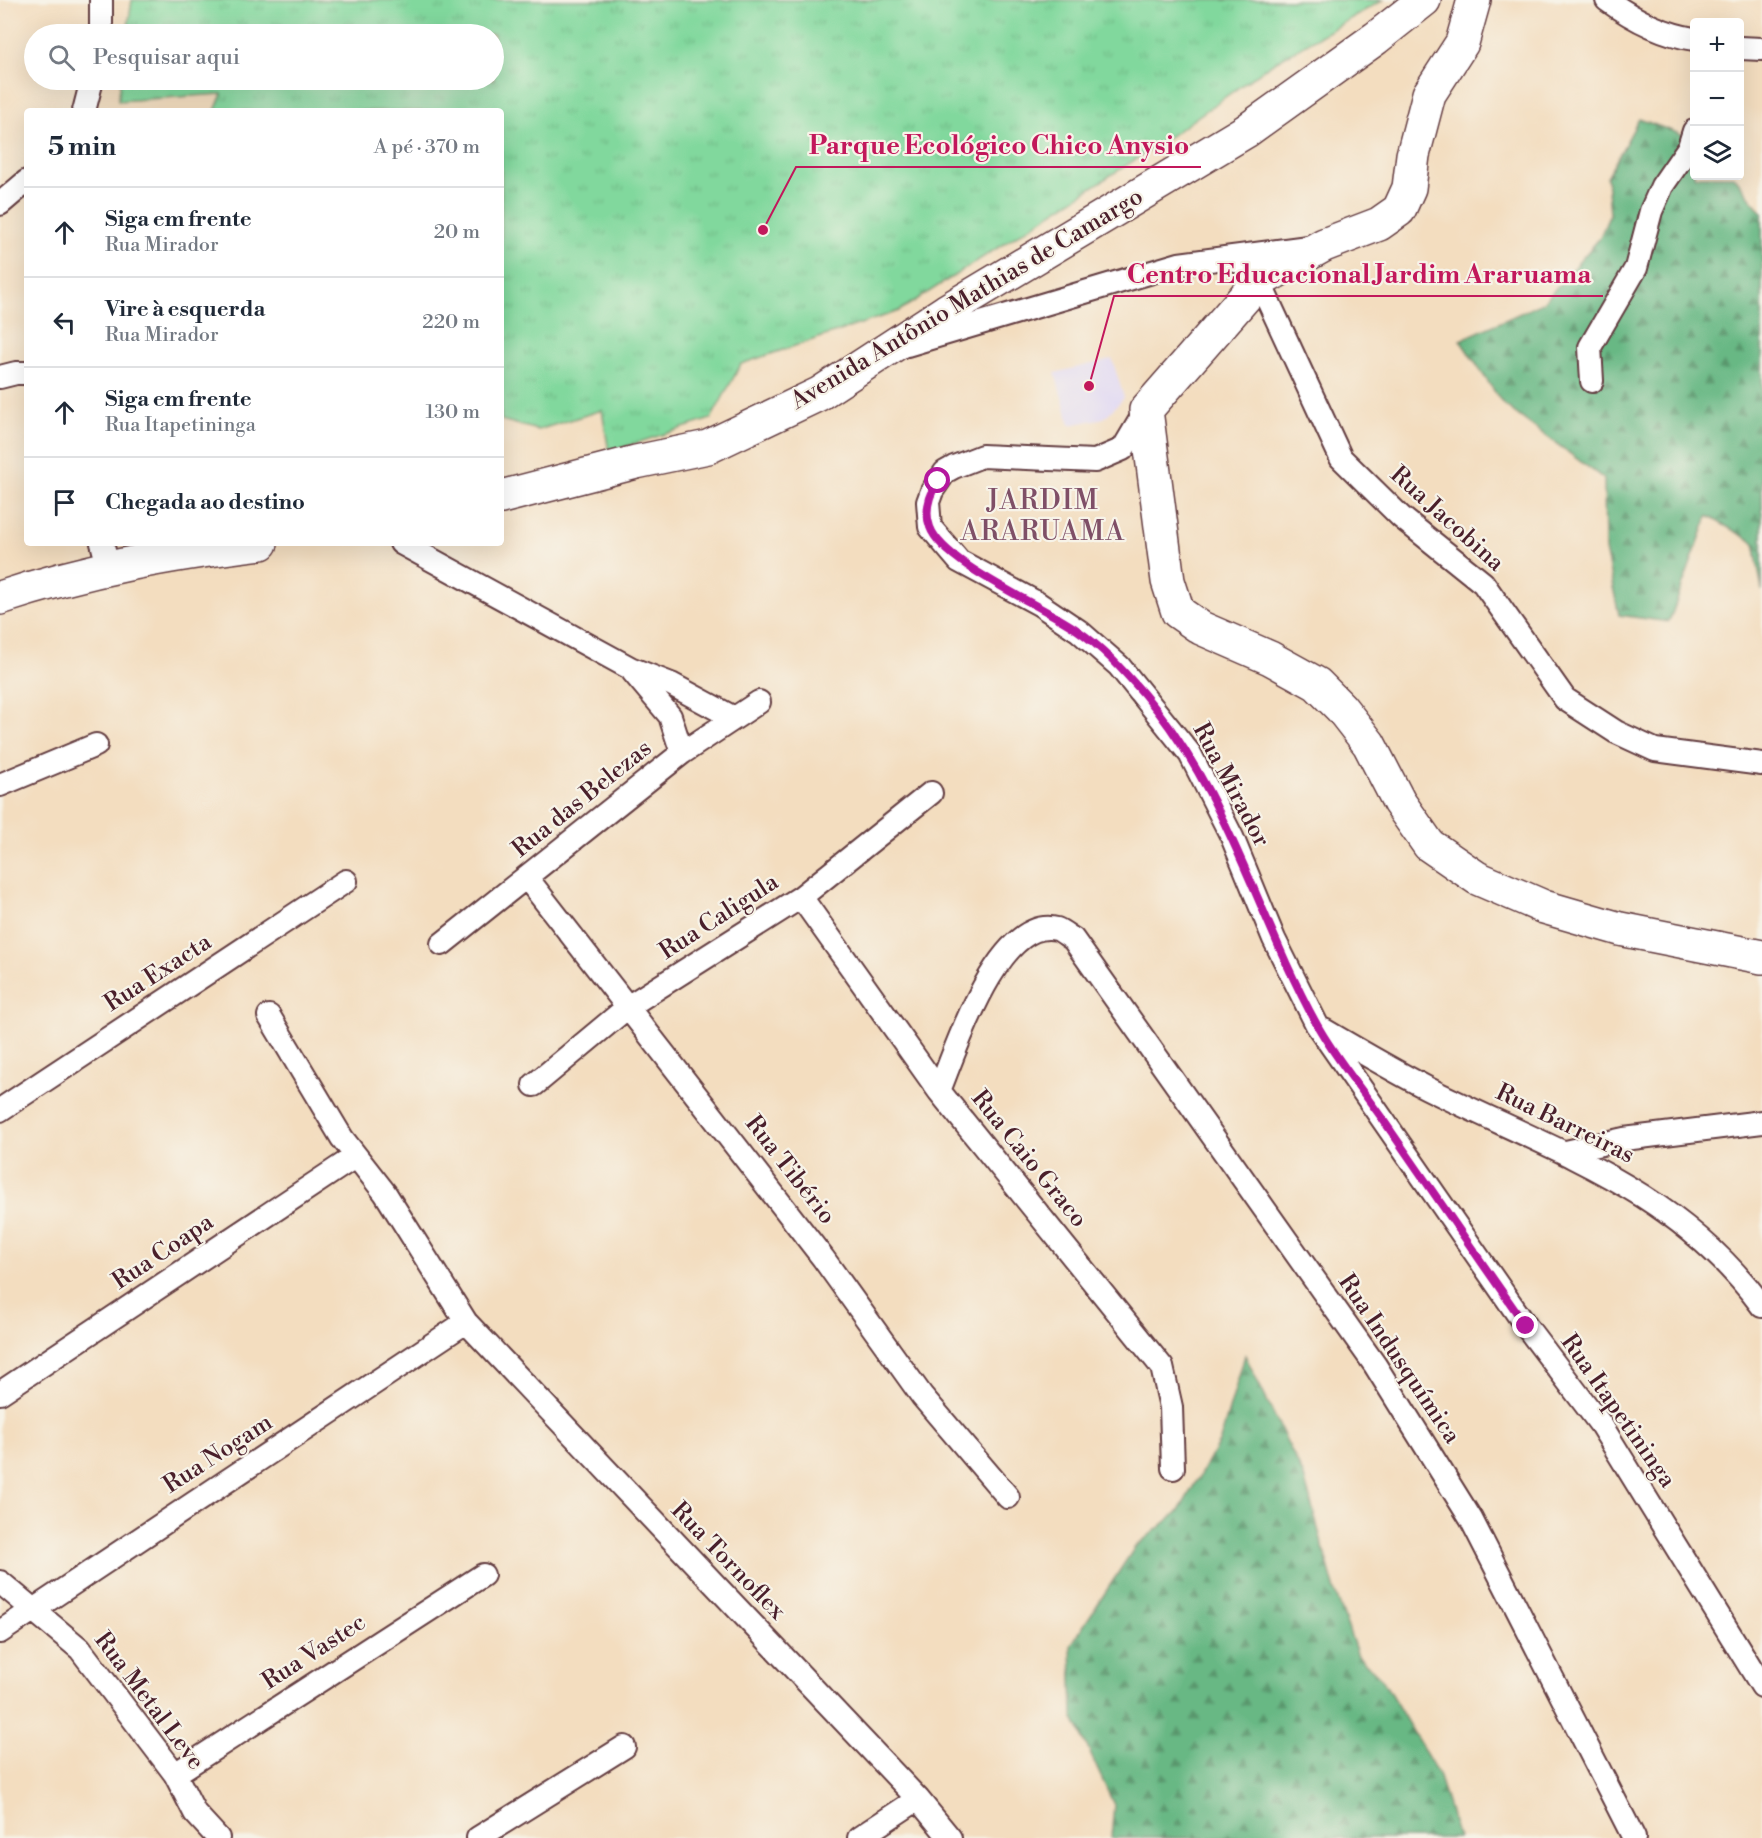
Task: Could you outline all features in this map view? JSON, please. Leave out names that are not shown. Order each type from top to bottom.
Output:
[{"type":"street","points":[[101,0],[101,24]]},
{"type":"street","name":"Avenida Antônio Mathias de Camargo","points":[[504,496],[636,462],[708,447],[819,394],[945,310],[1246,131],[1376,38],[1424,0]]},
{"type":"street","points":[[889,349],[1179,264],[1324,245],[1356,235],[1400,210],[1409,188],[1413,155],[1429,94],[1462,43],[1474,0]]},
{"type":"street","points":[[1607,0],[1629,16],[1681,37],[1690,38]]},
{"type":"street","points":[[1744,48],[1762,49]]},
{"type":"street","points":[[85,108],[89,90]]},
{"type":"street","points":[[1592,381],[1590,347],[1636,268],[1651,211],[1662,186],[1690,144]]},
{"type":"street","points":[[0,204],[24,184]]},
{"type":"street","points":[[1324,245],[1259,281],[1146,410],[1168,581],[1178,612],[1201,628],[1270,658],[1317,684],[1341,708],[1369,744],[1399,802],[1429,845],[1477,878],[1544,907],[1620,928],[1762,957]]},
{"type":"street","points":[[1224,258],[1248,264],[1259,281]]},
{"type":"street","name":"Rua Jacobina","points":[[1259,281],[1341,458],[1401,517],[1483,583],[1565,699],[1616,732],[1655,750],[1762,764]]},
{"type":"street","points":[[0,377],[16,372],[24,373]]},
{"type":"street","name":"Rua Mirador","points":[[1146,410],[1123,449],[1095,461],[982,456],[954,467],[945,472],[932,491],[928,502],[930,527],[959,561],[1039,604],[1079,631],[1119,666],[1155,707],[1190,754],[1222,816],[1274,939],[1317,1025]]},
{"type":"street","points":[[0,598],[105,555],[197,546]]},
{"type":"street","points":[[405,546],[630,669],[671,684],[734,718]]},
{"type":"street","points":[[630,669],[670,716],[682,753]]},
{"type":"street","name":"Rua das Belezas","points":[[442,944],[682,753],[759,702]]},
{"type":"street","points":[[0,785],[96,745]]},
{"type":"street","name":"Rua Caligula","points":[[534,1085],[629,1006],[801,897],[931,793]]},
{"type":"street","name":"Rua Tibério","points":[[527,878],[824,1258],[922,1396],[1008,1497]]},
{"type":"street","name":"Rua Exacta","points":[[0,1110],[346,881]]},
{"type":"street","name":"Rua Caio Graco","points":[[801,897],[939,1091],[1162,1367],[1171,1407],[1173,1468]]},
{"type":"street","name":"Rua Indusquímica","points":[[939,1091],[988,977],[1002,957],[1020,940],[1041,928],[1058,929],[1073,939],[1387,1384],[1471,1519],[1634,1838]]},
{"type":"street","points":[[268,1016],[342,1138],[385,1193],[466,1322]]},
{"type":"street","name":"Rua Barreiras","points":[[1317,1025],[1428,1088],[1566,1152],[1632,1187],[1689,1229],[1738,1273],[1762,1306]]},
{"type":"street","name":"Rua Itapetininga","points":[[1317,1025],[1526,1326],[1601,1425],[1762,1686]]},
{"type":"street","points":[[1566,1152],[1624,1139],[1762,1122]]},
{"type":"street","name":"Rua Coapa","points":[[0,1393],[356,1156]]},
{"type":"street","name":"Rua Nogam","points":[[0,1632],[32,1608],[466,1322]]},
{"type":"street","name":"Rua Tornoflex","points":[[466,1322],[918,1799],[950,1838]]},
{"type":"street","name":"Rua Vastec","points":[[175,1774],[483,1575]]},
{"type":"street","name":"Rua Metal Leve","points":[[0,1582],[80,1649],[175,1774],[195,1813],[218,1838]]},
{"type":"street","points":[[478,1838],[624,1746]]},
{"type":"street","points":[[859,1838],[918,1799]]},
{"type":"shaded area","points":[[1112,359],[1124,398],[1104,418],[1070,425],[1055,373]]},
{"type":"green space","points":[[132,0],[1383,0],[1273,63],[1152,149],[899,311],[741,364],[711,419],[609,452],[602,410],[538,430],[504,421],[504,108],[216,108],[222,94],[118,101],[120,90],[504,90],[504,24],[128,24]]},
{"type":"green space","points":[[1639,119],[1690,138],[1690,180],[1737,180],[1762,213],[1762,591],[1754,542],[1708,516],[1669,622],[1619,615],[1605,550],[1604,479],[1503,404],[1460,340],[1543,303],[1599,239],[1610,214],[1607,177]]},
{"type":"green space","points":[[1245,1355],[1304,1477],[1335,1591],[1358,1656],[1382,1679],[1438,1774],[1458,1838],[1111,1838],[1114,1805],[1073,1716],[1071,1645],[1135,1547],[1179,1511],[1220,1441]]},
{"type":"place","name":"Parque Ecológico Chico Anysio","points":[[763,230]]},
{"type":"place","name":"Centro Educacional Jardim Araruama","points":[[1089,386]]},
{"type":"district","name":"JARDIM ARARUAMA","points":[[1043,516]]},
{"type":"route","points":[[938,481],[928,502],[930,527],[941,543],[959,561],[1039,604],[1079,631],[1119,666],[1155,707],[1190,754],[1232,837],[1274,939],[1317,1025],[1526,1326]]}]
